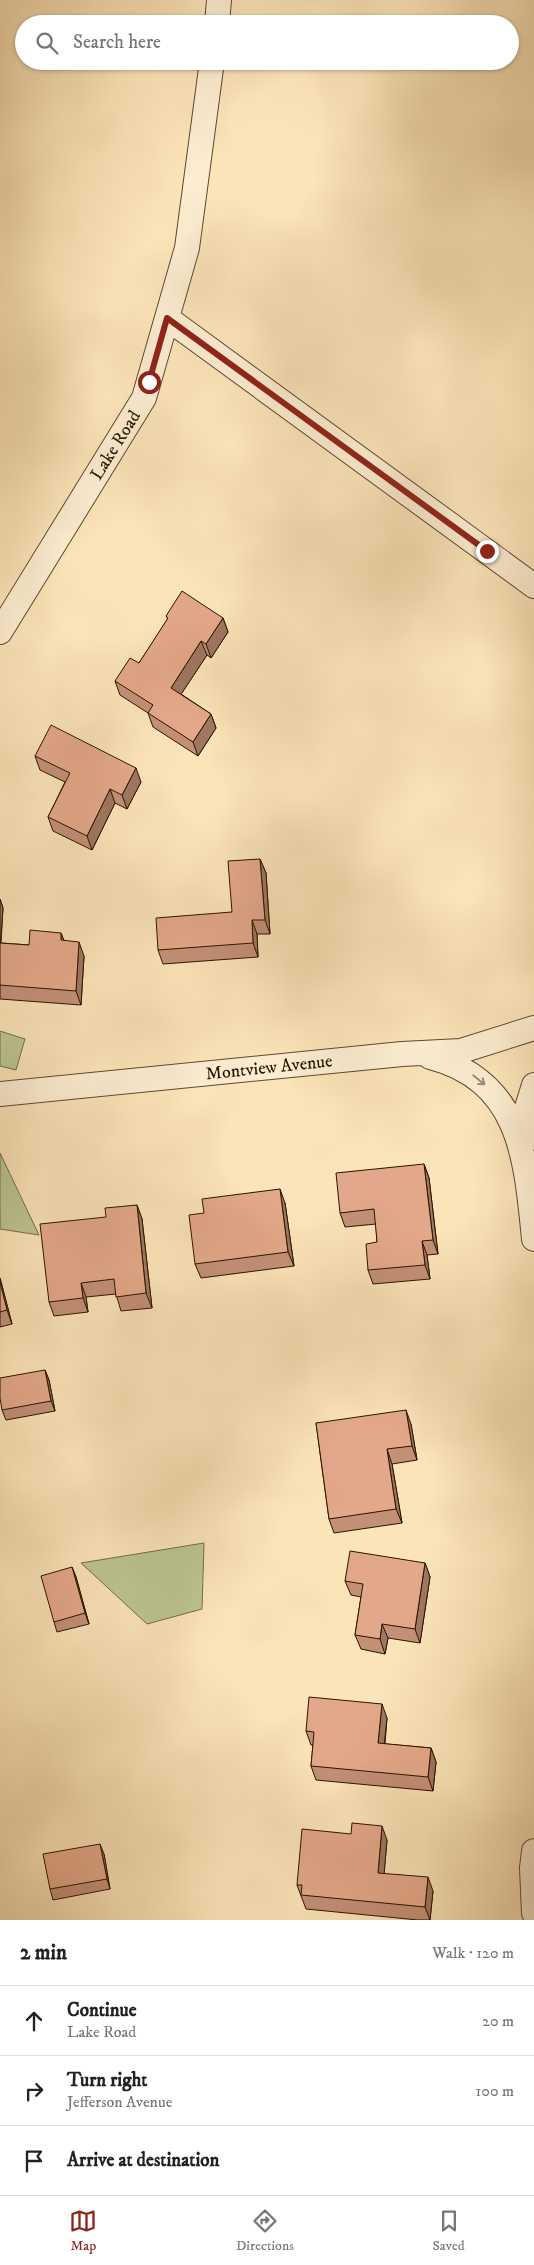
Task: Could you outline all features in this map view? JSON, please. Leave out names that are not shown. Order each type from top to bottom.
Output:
[{"type":"street","points":[[217,15],[219,0]]},
{"type":"street","name":"Lake Road","points":[[0,632],[144,398],[187,248],[211,70]]},
{"type":"street","points":[[167,318],[534,586]]},
{"type":"street","name":"Montview Avenue","points":[[0,1094],[402,1054],[461,1051],[534,1028]]},
{"type":"street","points":[[402,1054],[424,1055],[448,1061],[470,1072],[489,1088],[504,1107],[515,1129],[522,1153],[534,1239]]},
{"type":"street","points":[[522,1153],[526,1114],[534,1085]]},
{"type":"street","points":[[534,1851],[532,1868],[534,1913]]},
{"type":"green space","points":[[0,1031],[25,1039],[16,1070],[0,1066]]},
{"type":"green space","points":[[0,1153],[39,1235],[0,1229]]},
{"type":"green space","points":[[204,1543],[202,1609],[147,1624],[81,1563]]},
{"type":"building","points":[[182,591],[223,618],[206,644],[201,641],[171,688],[211,714],[193,742],[148,713],[153,705],[115,681],[130,658],[139,663],[168,618],[166,616]]},
{"type":"building","points":[[51,725],[136,768],[122,795],[110,789],[87,836],[48,817],[70,773],[35,756]]},
{"type":"building","points":[[260,859],[265,920],[252,920],[253,943],[158,950],[156,918],[232,912],[228,861]]},
{"type":"building","points":[[30,930],[61,933],[61,940],[79,942],[76,991],[0,985],[0,943],[29,945]]},
{"type":"building","points":[[424,1164],[433,1240],[422,1241],[425,1265],[368,1270],[366,1244],[377,1242],[374,1209],[340,1213],[336,1173]]},
{"type":"building","points":[[280,1189],[288,1252],[195,1264],[189,1215],[204,1213],[202,1199]]},
{"type":"building","points":[[137,1205],[146,1293],[116,1297],[114,1279],[81,1283],[83,1298],[49,1302],[40,1224],[106,1217],[105,1208]]},
{"type":"building","points":[[0,1282],[7,1310],[0,1312]]},
{"type":"building","points":[[45,1370],[51,1401],[2,1410],[0,1378]]},
{"type":"building","points":[[406,1410],[412,1446],[387,1449],[396,1509],[329,1519],[316,1423]]},
{"type":"building","points":[[350,1551],[425,1563],[415,1629],[382,1624],[380,1639],[355,1635],[363,1584],[345,1581]]},
{"type":"building","points":[[72,1567],[85,1613],[54,1622],[41,1576]]},
{"type":"building","points":[[309,1697],[382,1704],[378,1743],[431,1748],[428,1777],[311,1766],[314,1732],[306,1731]]},
{"type":"building","points":[[352,1823],[382,1826],[378,1873],[428,1877],[425,1907],[301,1895],[302,1885],[297,1885],[302,1829],[351,1834]]},
{"type":"building","points":[[100,1844],[107,1879],[50,1889],[43,1854]]},
{"type":"route","points":[[149,382],[167,318],[487,551]]}]
